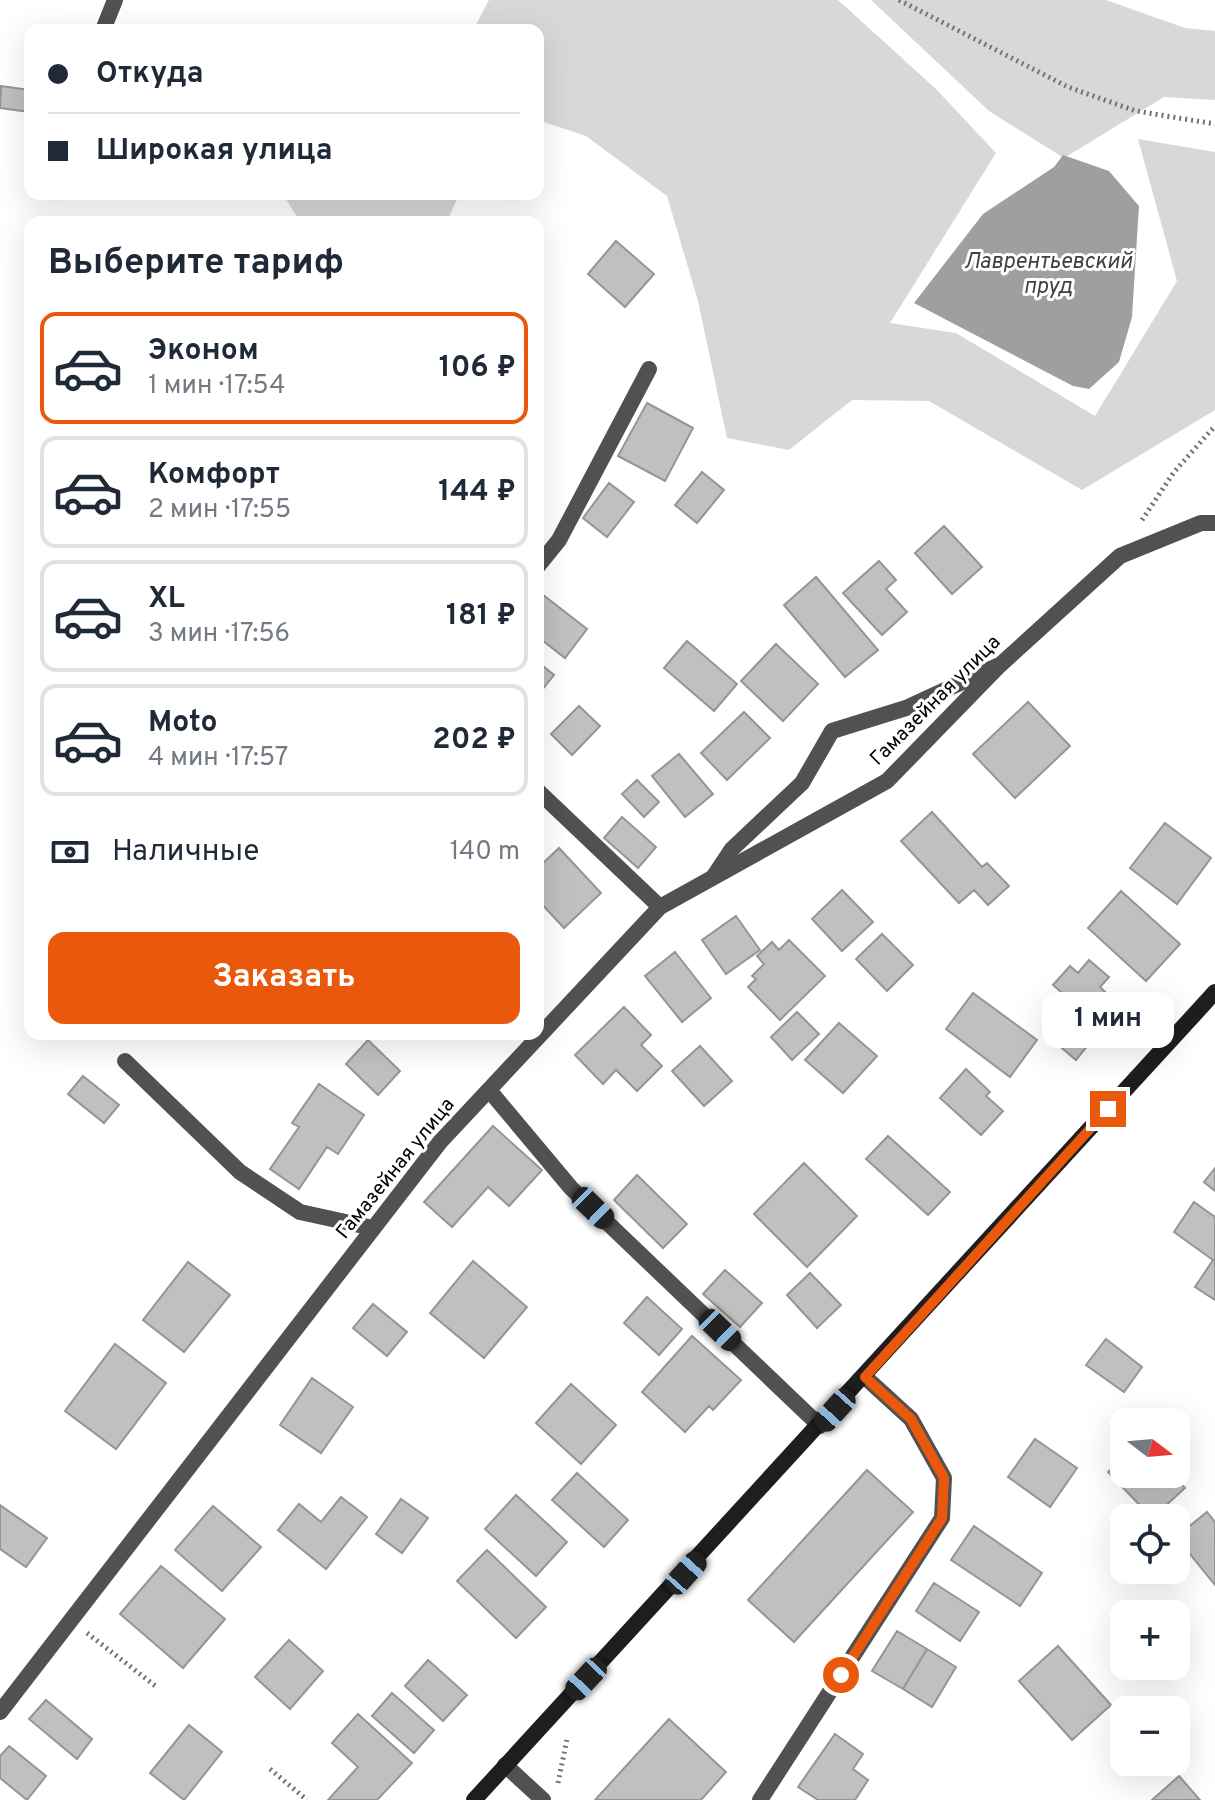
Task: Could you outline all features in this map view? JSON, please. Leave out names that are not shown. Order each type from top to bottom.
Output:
[{"type":"street","points":[[105,24],[115,0]]},
{"type":"street","points":[[544,559],[559,540],[649,369]]},
{"type":"street","name":"Гамазейная улица","points":[[544,1031],[660,907],[887,781],[999,666],[1120,556],[1201,523],[1215,523]]},
{"type":"street","points":[[714,876],[732,849],[802,783],[832,731],[906,708],[999,666]]},
{"type":"street","points":[[544,797],[660,907]]},
{"type":"street","points":[[474,1800],[1215,992]]},
{"type":"street","name":"Гамазейная улица","points":[[0,1712],[440,1142],[536,1040]]},
{"type":"street","points":[[125,1061],[240,1172],[300,1212],[373,1228]]},
{"type":"street","points":[[489,1090],[571,1188],[820,1426]]},
{"type":"street","points":[[760,1800],[942,1518],[944,1478],[911,1419],[865,1377]]},
{"type":"street","points":[[505,1765],[543,1800]]},
{"type":"path","points":[[899,0],[1068,87],[1136,111],[1215,124]]},
{"type":"path","points":[[1120,556],[1174,472],[1215,426]]},
{"type":"path","points":[[71,1620],[158,1688]]},
{"type":"path","points":[[270,1769],[307,1800]]},
{"type":"shaded area","points":[[489,0],[838,0],[936,89],[996,153],[890,323],[956,333],[1095,416],[1177,281],[1138,139],[1215,152],[1215,410],[1082,490],[929,401],[852,400],[789,450],[727,438],[698,301],[667,196],[586,136],[544,122],[544,24],[476,24]]},
{"type":"shaded area","points":[[871,0],[1106,0],[1185,28],[1215,31],[1215,100],[1164,97],[1064,158],[989,111]]},
{"type":"shaded area","points":[[287,200],[456,200],[450,216],[296,216]]},
{"type":"water","name":"Лаврентьевский пруд","points":[[1063,155],[1109,171],[1139,206],[1132,317],[1119,362],[1089,389],[1073,386],[914,303],[983,214],[1054,167]]},
{"type":"building","points":[[1,86],[24,89],[24,111],[0,108]]},
{"type":"building","points":[[616,241],[654,274],[625,307],[588,274]]},
{"type":"building","points":[[647,403],[693,428],[665,481],[618,456]]},
{"type":"building","points":[[702,472],[724,490],[697,523],[675,505]]},
{"type":"building","points":[[609,483],[634,502],[607,537],[583,518]]},
{"type":"building","points":[[944,526],[982,567],[952,594],[915,553]]},
{"type":"building","points":[[879,561],[896,580],[886,589],[907,612],[882,635],[843,593]]},
{"type":"building","points":[[816,577],[878,650],[845,677],[784,605]]},
{"type":"building","points":[[544,596],[587,629],[565,658],[544,642]]},
{"type":"building","points":[[687,641],[737,684],[714,711],[664,668]]},
{"type":"building","points":[[776,644],[818,684],[783,721],[741,681]]},
{"type":"building","points":[[544,667],[554,675],[544,688]]},
{"type":"building","points":[[1028,702],[1070,746],[1015,798],[973,754]]},
{"type":"building","points":[[579,706],[600,726],[572,755],[551,734]]},
{"type":"building","points":[[744,712],[770,738],[727,780],[701,753]]},
{"type":"building","points":[[679,754],[713,794],[685,817],[652,776]]},
{"type":"building","points":[[637,780],[659,802],[644,817],[622,794]]},
{"type":"building","points":[[932,812],[982,867],[987,863],[1009,886],[988,905],[974,890],[959,903],[901,841]]},
{"type":"building","points":[[622,817],[656,847],[638,868],[604,838]]},
{"type":"building","points":[[1165,823],[1211,858],[1177,904],[1130,868]]},
{"type":"building","points":[[559,848],[601,893],[564,928],[544,906],[544,862]]},
{"type":"building","points":[[842,890],[873,922],[842,951],[812,919]]},
{"type":"building","points":[[1121,891],[1180,944],[1146,981],[1088,928]]},
{"type":"building","points":[[736,916],[760,950],[726,974],[702,940]]},
{"type":"building","points":[[882,934],[913,965],[887,991],[856,959]]},
{"type":"building","points":[[789,940],[825,976],[780,1020],[748,987],[756,979],[752,976],[764,964],[757,956],[772,942],[779,950]]},
{"type":"building","points":[[675,952],[711,998],[682,1022],[645,976]]},
{"type":"building","points":[[1089,960],[1109,977],[1100,987],[1120,1006],[1101,1027],[1053,985],[1070,966],[1078,973]]},
{"type":"building","points":[[973,993],[1037,1040],[1010,1077],[946,1029]]},
{"type":"building","points":[[1064,1006],[1097,1034],[1076,1060],[1043,1032]]},
{"type":"building","points":[[624,1007],[651,1035],[641,1045],[662,1066],[637,1091],[616,1070],[603,1084],[575,1055]]},
{"type":"building","points":[[797,1012],[819,1034],[792,1060],[771,1037]]},
{"type":"building","points":[[839,1023],[877,1056],[843,1093],[805,1060]]},
{"type":"building","points":[[368,1040],[400,1071],[378,1095],[346,1064]]},
{"type":"building","points":[[700,1046],[732,1081],[704,1106],[672,1071]]},
{"type":"building","points":[[966,1069],[990,1092],[986,1096],[1003,1111],[981,1135],[940,1098]]},
{"type":"building","points":[[83,1076],[119,1105],[104,1123],[68,1094]]},
{"type":"building","points":[[319,1084],[364,1115],[338,1154],[327,1147],[299,1189],[270,1169],[299,1127],[292,1123]]},
{"type":"building","points":[[493,1126],[542,1170],[509,1206],[488,1187],[452,1227],[424,1202]]},
{"type":"building","points":[[888,1136],[950,1192],[928,1215],[866,1159]]},
{"type":"building","points":[[804,1163],[857,1216],[807,1267],[754,1214]]},
{"type":"building","points":[[1215,1168],[1215,1191],[1204,1182]]},
{"type":"building","points":[[637,1175],[687,1224],[663,1248],[614,1200]]},
{"type":"building","points":[[1194,1202],[1215,1217],[1215,1300],[1195,1287],[1213,1260],[1174,1232]]},
{"type":"building","points":[[473,1261],[527,1307],[484,1358],[430,1313]]},
{"type":"building","points":[[188,1262],[230,1295],[184,1352],[143,1320]]},
{"type":"building","points":[[725,1270],[762,1303],[740,1327],[703,1294]]},
{"type":"building","points":[[810,1273],[841,1305],[817,1328],[787,1295]]},
{"type":"building","points":[[647,1297],[682,1329],[659,1355],[624,1323]]},
{"type":"building","points":[[373,1304],[407,1332],[387,1356],[353,1328]]},
{"type":"building","points":[[692,1336],[741,1380],[713,1410],[709,1406],[685,1432],[642,1392]]},
{"type":"building","points":[[1106,1339],[1142,1367],[1124,1392],[1086,1365]]},
{"type":"building","points":[[115,1344],[166,1383],[116,1449],[65,1411]]},
{"type":"building","points":[[312,1378],[353,1407],[321,1453],[280,1425]]},
{"type":"building","points":[[571,1384],[616,1425],[581,1464],[536,1423]]},
{"type":"building","points":[[1035,1439],[1077,1468],[1050,1507],[1008,1477]]},
{"type":"building","points":[[867,1470],[913,1512],[794,1642],[748,1600]]},
{"type":"building","points":[[577,1473],[628,1520],[604,1547],[552,1500]]},
{"type":"building","points":[[1123,1488],[1185,1488],[1167,1504],[1139,1504]]},
{"type":"building","points":[[516,1495],[567,1542],[536,1576],[485,1529]]},
{"type":"building","points":[[341,1497],[367,1517],[326,1569],[278,1530],[299,1504],[321,1522]]},
{"type":"building","points":[[401,1499],[428,1518],[402,1553],[376,1534]]},
{"type":"building","points":[[0,1505],[47,1538],[26,1567],[0,1549]]},
{"type":"building","points":[[213,1506],[261,1547],[222,1591],[175,1550]]},
{"type":"building","points":[[1207,1512],[1215,1522],[1215,1585],[1190,1554],[1190,1526]]},
{"type":"building","points":[[974,1526],[1042,1573],[1020,1606],[951,1560]]},
{"type":"building","points":[[487,1550],[546,1607],[516,1638],[457,1581]]},
{"type":"building","points":[[161,1566],[225,1619],[183,1668],[120,1614]]},
{"type":"building","points":[[934,1583],[979,1612],[960,1641],[916,1611]]},
{"type":"building","points":[[897,1631],[927,1649],[903,1689],[872,1671]]},
{"type":"building","points":[[289,1640],[323,1671],[290,1709],[255,1677]]},
{"type":"building","points":[[1058,1646],[1110,1706],[1072,1740],[1019,1681]]},
{"type":"building","points":[[927,1649],[956,1667],[932,1707],[903,1689]]},
{"type":"building","points":[[428,1660],[467,1695],[443,1721],[405,1686]]},
{"type":"building","points":[[392,1693],[434,1730],[414,1753],[372,1716]]},
{"type":"building","points":[[46,1700],[92,1739],[77,1759],[29,1719]]},
{"type":"building","points":[[358,1714],[412,1763],[377,1800],[328,1800],[358,1767],[332,1743]]},
{"type":"building","points":[[669,1719],[726,1772],[701,1800],[595,1800]]},
{"type":"building","points":[[189,1725],[222,1752],[184,1800],[150,1773]]},
{"type":"building","points":[[835,1734],[863,1754],[853,1769],[868,1780],[855,1800],[818,1800],[798,1787]]},
{"type":"building","points":[[9,1746],[46,1776],[27,1800],[0,1778],[0,1756]]},
{"type":"building","points":[[1179,1776],[1200,1800],[1152,1800]]},
{"type":"route","points":[[841,1675],[942,1518],[944,1478],[911,1419],[865,1377],[1108,1109]]}]
